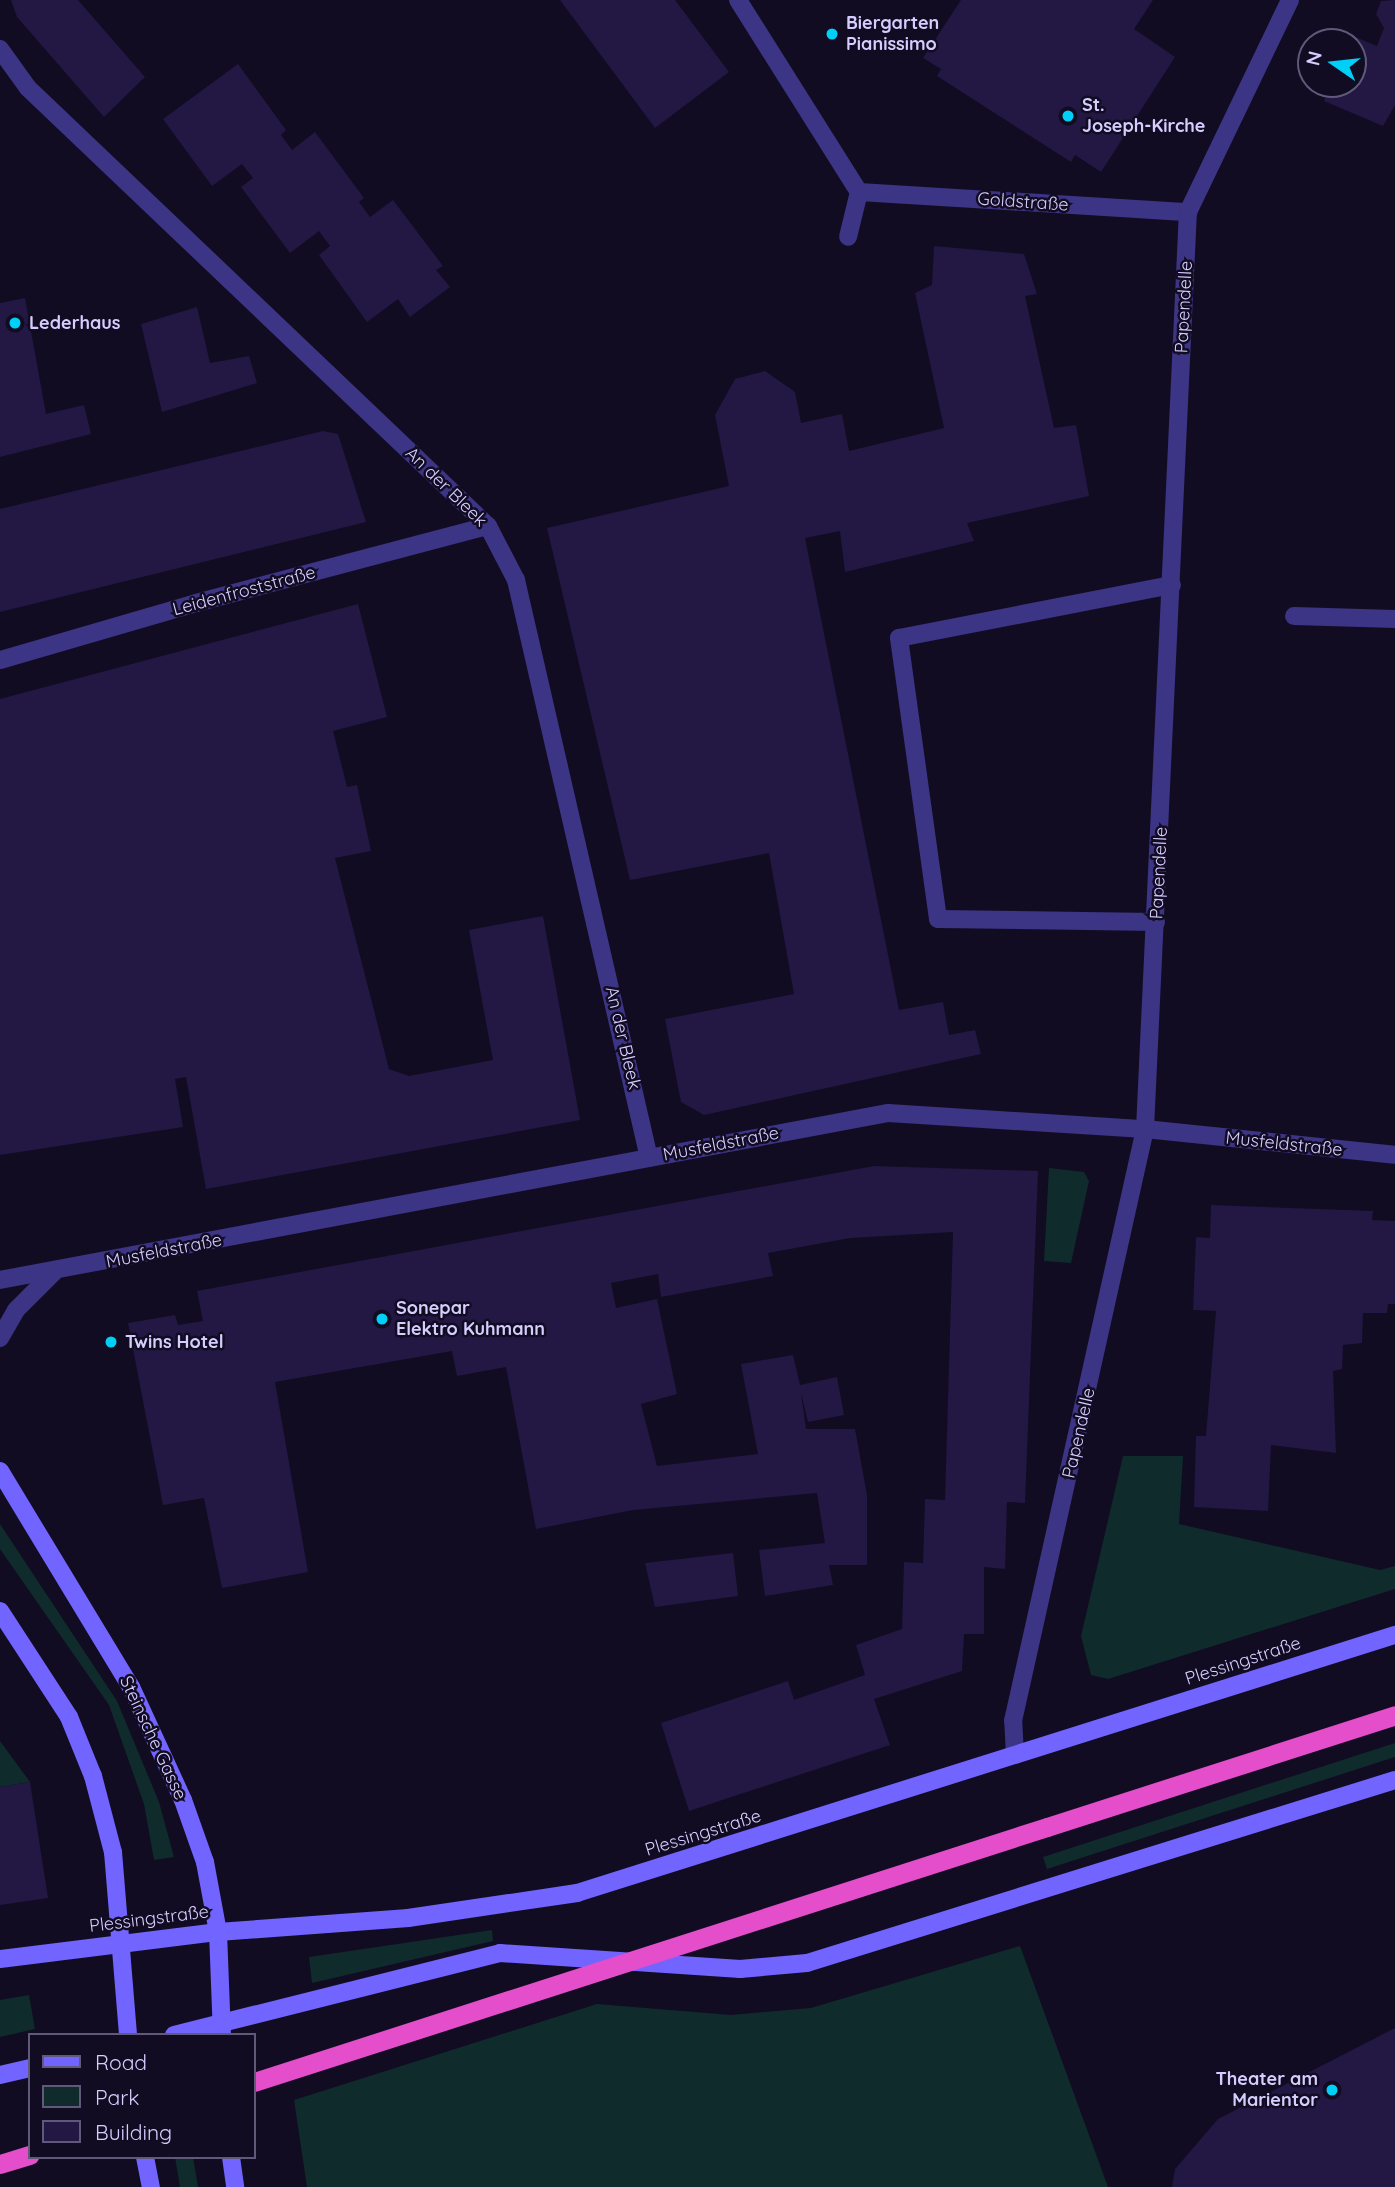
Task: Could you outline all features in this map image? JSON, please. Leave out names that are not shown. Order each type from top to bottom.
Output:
[{"type":"highway","points":[[256,2081],[1395,1715]]},
{"type":"highway","points":[[0,2164],[28,2156]]},
{"type":"main road","name":"Steinsche Gasse","points":[[0,1471],[131,1687],[161,1750],[205,1862],[218,1932],[222,2029]]},
{"type":"main road","points":[[0,1611],[69,1717],[93,1776],[113,1852],[128,2033]]},
{"type":"main road","name":"Plessingstraße","points":[[0,1959],[218,1932],[408,1918],[578,1893],[1395,1635]]},
{"type":"main road","points":[[190,2033],[222,2029],[454,1960],[500,1953],[740,1969],[807,1963],[1395,1780]]},
{"type":"main road","points":[[0,2075],[28,2068]]},
{"type":"main road","points":[[145,2159],[151,2187]]},
{"type":"main road","points":[[231,2159],[235,2187]]},
{"type":"street","points":[[738,0],[859,192],[848,241]]},
{"type":"street","name":"Papendelle","points":[[1015,1755],[1013,1721],[1145,1129],[1188,212],[1290,0]]},
{"type":"street","name":"An der Bleek","points":[[0,48],[28,88],[488,526],[516,580],[649,1158]]},
{"type":"street","name":"Goldstraße","points":[[859,192],[1188,212]]},
{"type":"street","name":"Leidenfroststraße","points":[[0,660],[196,603],[488,526]]},
{"type":"street","points":[[1156,922],[938,919],[899,638],[1172,585]]},
{"type":"street","points":[[1294,616],[1395,618]]},
{"type":"street","name":"Musfeldstraße","points":[[0,1280],[54,1272],[888,1113],[1145,1129],[1395,1155]]},
{"type":"street","points":[[0,1338],[16,1310],[54,1272]]},
{"type":"green space","points":[[1049,1168],[1084,1172],[1089,1181],[1071,1263],[1044,1261]]},
{"type":"green space","points":[[1123,1456],[1183,1456],[1179,1524],[1380,1570],[1395,1566],[1395,1589],[1108,1679],[1091,1675],[1081,1636]]},
{"type":"green space","points":[[0,1524],[117,1701],[159,1802],[174,1857],[154,1860],[144,1804],[109,1705],[0,1549]]},
{"type":"green space","points":[[0,1741],[30,1782],[0,1787]]},
{"type":"green space","points":[[1395,1743],[1395,1757],[1047,1869],[1043,1857]]},
{"type":"green space","points":[[492,1930],[493,1941],[312,1983],[309,1957]]},
{"type":"green space","points":[[1020,1946],[1108,2187],[307,2187],[294,2100],[597,2004],[731,2015],[811,2008]]},
{"type":"green space","points":[[29,1995],[35,2029],[0,2037],[0,2000]]},
{"type":"green space","points":[[175,2159],[193,2159],[198,2187],[180,2187]]},
{"type":"building","points":[[11,0],[78,0],[145,77],[104,117],[17,17]]},
{"type":"building","points":[[560,0],[675,0],[729,72],[655,128]]},
{"type":"building","name":"St. Joseph-Kirche","points":[[961,0],[1153,0],[1134,29],[1175,57],[1101,172],[1075,155],[1071,162],[937,76],[941,69],[923,58]]},
{"type":"building","points":[[1395,0],[1395,105],[1383,126],[1324,101],[1325,98],[1367,98],[1367,42],[1377,46],[1384,28],[1376,14],[1381,1]]},
{"type":"building","points":[[238,64],[286,130],[281,135],[292,150],[315,132],[364,198],[359,202],[370,217],[393,200],[443,266],[436,270],[450,287],[410,317],[398,299],[367,322],[319,255],[330,246],[319,231],[290,253],[241,187],[253,178],[242,164],[212,186],[163,119]]},
{"type":"building","points":[[934,246],[1024,254],[1037,294],[1025,296],[1054,428],[1076,425],[1089,496],[967,523],[974,541],[845,572],[840,531],[805,538],[899,1010],[943,1002],[949,1035],[975,1030],[981,1054],[704,1115],[681,1102],[665,1019],[794,994],[769,853],[630,880],[547,528],[729,486],[715,415],[735,379],[765,371],[795,392],[801,423],[842,414],[849,451],[944,428],[915,293],[932,285]]},
{"type":"building","points":[[25,298],[46,414],[84,405],[91,434],[0,457],[0,303]]},
{"type":"building","points":[[197,307],[210,363],[249,356],[257,383],[162,412],[141,324]]},
{"type":"building","points":[[323,431],[338,434],[366,522],[0,612],[0,509]]},
{"type":"building","points":[[358,604],[387,717],[333,731],[347,787],[357,785],[371,851],[335,858],[389,1069],[409,1076],[493,1060],[469,930],[543,916],[580,1120],[206,1189],[186,1077],[175,1079],[183,1127],[0,1155],[0,699]]},
{"type":"building","points":[[874,1166],[1038,1171],[1025,1503],[1007,1502],[1005,1569],[984,1567],[984,1634],[964,1634],[962,1671],[874,1699],[890,1745],[689,1811],[661,1723],[788,1681],[794,1700],[865,1675],[856,1645],[902,1629],[904,1562],[923,1563],[925,1499],[945,1500],[953,1232],[850,1238],[768,1253],[773,1276],[661,1297],[658,1274],[611,1283],[616,1308],[657,1299],[677,1394],[641,1404],[657,1466],[758,1454],[741,1364],[793,1355],[800,1385],[837,1377],[844,1415],[808,1422],[801,1393],[806,1429],[855,1429],[867,1495],[867,1565],[829,1565],[833,1585],[765,1596],[759,1550],[825,1543],[817,1493],[633,1510],[536,1529],[506,1367],[457,1376],[452,1351],[275,1382],[308,1572],[222,1588],[204,1498],[163,1505],[128,1323],[175,1315],[178,1325],[203,1321],[197,1291]]},
{"type":"building","points":[[1211,1205],[1373,1211],[1372,1220],[1395,1221],[1395,1304],[1388,1304],[1387,1313],[1363,1313],[1362,1343],[1343,1345],[1342,1369],[1333,1371],[1336,1453],[1271,1445],[1268,1511],[1194,1507],[1196,1436],[1206,1436],[1216,1311],[1193,1310],[1196,1237],[1210,1238]]},
{"type":"building","points":[[733,1553],[738,1596],[655,1607],[645,1563]]},
{"type":"building","points":[[30,1782],[48,1898],[0,1905],[0,1787]]},
{"type":"building","name":"Theater am Marientor","points":[[1395,2028],[1395,2187],[1172,2187],[1175,2169],[1218,2119]]},
{"type":"place","name":"Biergarten Pianissimo","points":[[832,34]]},
{"type":"place","name":"St. Joseph-Kirche","points":[[1068,116]]},
{"type":"place","name":"Lederhaus","points":[[15,323]]},
{"type":"place","name":"Sonepar Elektro Kuhmann","points":[[382,1319]]},
{"type":"place","name":"Twins Hotel","points":[[111,1342]]},
{"type":"place","name":"Theater am Marientor","points":[[1332,2090]]}]
